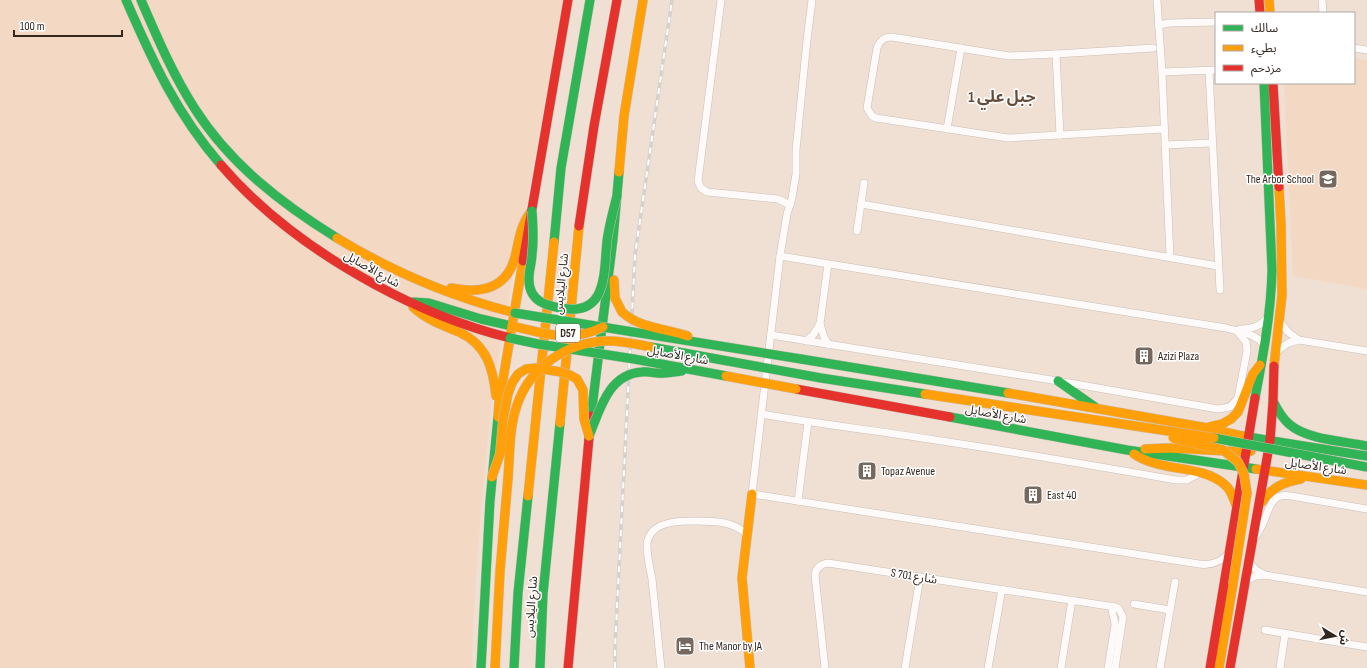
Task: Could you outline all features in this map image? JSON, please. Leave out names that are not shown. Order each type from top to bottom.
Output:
[{"type":"main road","name":"شارع الأصايل","points":[[126,0],[152,61],[168,92],[200,140],[231,176],[277,220],[308,244],[361,278],[409,303],[472,328],[538,344],[689,369],[1127,450],[1367,485]]},
{"type":"main road","name":"شارع الأصايل","points":[[141,0],[162,50],[188,98],[220,142],[256,180],[299,214],[336,238],[385,264],[435,286],[480,303],[515,313],[558,321],[700,342],[1096,408],[1270,441],[1367,456]]},
{"type":"main road","points":[[481,668],[492,477],[502,381],[515,313],[568,0]]},
{"type":"main road","name":"شارع اليلايس","points":[[514,668],[518,593],[561,168],[590,0]]},
{"type":"main road","name":"شارع اليلايس","points":[[540,668],[543,594],[579,222],[594,126],[617,0]]},
{"type":"main road","points":[[568,668],[574,588],[613,239],[621,143],[628,89],[643,0]]},
{"type":"main road","points":[[1269,0],[1270,12]]},
{"type":"main road","points":[[1210,668],[1245,452],[1270,315],[1272,270],[1264,84]]},
{"type":"main road","points":[[1230,668],[1270,441],[1275,353],[1280,322],[1282,295],[1281,239],[1273,84]]},
{"type":"main road","points":[[532,211],[533,251],[529,282],[531,292],[536,299],[544,304],[580,308],[593,301],[599,292],[602,282],[608,228],[617,196]]},
{"type":"main road","points":[[435,286],[475,291],[486,289],[500,281],[508,273],[513,264],[522,226],[532,211]]},
{"type":"main road","points":[[613,239],[616,257],[614,293],[622,312],[637,323],[680,332],[700,342]]},
{"type":"main road","points":[[409,303],[429,303],[512,326],[570,337],[584,335],[603,327]]},
{"type":"main road","points":[[409,303],[424,317],[436,324],[469,338],[484,352],[494,375],[497,424]]},
{"type":"main road","points":[[495,668],[503,524],[515,413],[520,397],[536,372],[555,356],[576,346],[600,341],[623,342],[821,378],[1225,440],[1367,467]]},
{"type":"main road","points":[[1202,427],[1224,424],[1233,418],[1243,403],[1253,375],[1262,364]]},
{"type":"main road","points":[[492,477],[499,458],[504,413],[508,394],[517,376],[525,370],[532,368],[562,372],[575,378],[583,390],[583,418],[590,436]]},
{"type":"main road","points":[[590,436],[608,391],[621,378],[638,372],[666,373],[689,369]]},
{"type":"main road","points":[[1058,381],[1096,408]]},
{"type":"main road","points":[[1273,401],[1277,410],[1293,427],[1313,435],[1367,446]]},
{"type":"main road","points":[[1136,426],[1159,435],[1217,448],[1228,454],[1241,468],[1246,480],[1247,493],[1219,668]]},
{"type":"main road","points":[[1127,450],[1169,448],[1245,452],[1258,449],[1270,441]]},
{"type":"main road","points":[[1127,450],[1141,458],[1157,464],[1217,478],[1224,483],[1233,494],[1237,508]]},
{"type":"main road","points":[[1258,509],[1266,495],[1275,486],[1287,481],[1315,478]]},
{"type":"main road","points":[[750,668],[742,588],[742,567],[752,494]]},
{"type":"street","points":[[721,0],[698,181],[701,188],[708,192],[778,199],[790,206]]},
{"type":"street","points":[[812,0],[796,150],[796,174],[790,206],[786,214],[780,256],[752,494],[1204,565],[1214,564],[1220,561],[1230,551]]},
{"type":"street","points":[[1157,0],[1162,72],[1170,257]]},
{"type":"street","points":[[1322,0],[1323,12]]},
{"type":"street","points":[[1158,25],[1170,23],[1215,22]]},
{"type":"street","points":[[1153,48],[1009,56],[887,37],[882,39],[877,48],[867,108],[872,116],[876,118],[1008,138],[1164,129]]},
{"type":"street","points":[[947,129],[961,48]]},
{"type":"street","points":[[1355,48],[1367,50]]},
{"type":"street","points":[[1056,54],[1060,135]]},
{"type":"street","points":[[1162,72],[1212,71],[1212,143],[1220,290]]},
{"type":"street","points":[[1165,145],[1212,143]]},
{"type":"street","points":[[856,231],[864,183]]},
{"type":"street","points":[[861,204],[1218,266]]},
{"type":"street","points":[[780,256],[1226,328],[1252,328],[1260,324],[1270,315]]},
{"type":"street","points":[[806,341],[813,336],[820,324],[828,264]]},
{"type":"street","points":[[1280,322],[1288,332],[1299,340],[1367,351]]},
{"type":"street","points":[[820,324],[824,337],[829,345]]},
{"type":"street","points":[[1226,328],[1254,335],[1262,341],[1265,346]]},
{"type":"street","points":[[771,335],[1058,381],[1218,409],[1230,407],[1238,398],[1247,351],[1246,342],[1238,332]]},
{"type":"street","points":[[1275,353],[1288,344],[1299,340]]},
{"type":"street","points":[[761,414],[1055,458],[1176,480],[1187,480],[1200,473]]},
{"type":"street","points":[[798,501],[808,422]]},
{"type":"street","points":[[1253,541],[1262,525],[1269,506],[1275,499],[1281,496],[1291,496],[1367,509]]},
{"type":"street","points":[[661,668],[652,578],[647,549],[648,540],[651,533],[657,527],[666,524],[707,521],[734,526],[743,530],[747,535]]},
{"type":"street","points":[[1249,562],[1256,570],[1265,575]]},
{"type":"street","name":"S 701 شارع","points":[[825,668],[815,575],[818,567],[823,564],[828,563],[1112,606]]},
{"type":"street","points":[[1246,580],[1256,576],[1265,575],[1367,592]]},
{"type":"street","points":[[905,668],[920,577]]},
{"type":"street","points":[[1160,668],[1175,582]]},
{"type":"street","points":[[988,668],[1002,590]]},
{"type":"street","points":[[1061,668],[1072,600]]},
{"type":"street","points":[[1134,604],[1170,610]]},
{"type":"street","points":[[1108,668],[1115,622],[1112,606],[1119,609],[1123,617],[1114,668]]},
{"type":"street","points":[[1265,630],[1367,647]]},
{"type":"street","points":[[1280,668],[1285,634]]},
{"type":"shaded area","points":[[0,0],[563,0],[492,395],[481,512],[473,623],[472,668],[0,668]]},
{"type":"shaded area","name":"The Arbor School","points":[[1355,58],[1367,60],[1367,289],[1293,276],[1284,84],[1355,84]]},
{"type":"railway","points":[[615,668],[635,255],[672,0]]},
{"type":"traffic: fast","points":[[126,0],[156,66],[178,106],[205,146],[221,165]]},
{"type":"traffic: fast","points":[[141,0],[180,83],[195,109],[224,148],[277,197],[337,238]]},
{"type":"traffic: fast","points":[[554,242],[561,168],[590,0]]},
{"type":"traffic: fast","points":[[1255,398],[1264,351],[1272,270],[1264,84]]},
{"type":"traffic: fast","points":[[591,416],[613,239],[619,172]]},
{"type":"traffic: fast","points":[[532,211],[533,243],[532,260],[529,272],[532,293],[536,298],[547,305],[578,309],[593,302],[601,289],[608,235],[617,196]]},
{"type":"traffic: fast","points":[[413,302],[429,303],[481,319],[512,326]]},
{"type":"traffic: fast","points":[[515,313],[801,359]]},
{"type":"traffic: fast","points":[[510,338],[726,376]]},
{"type":"traffic: fast","points":[[651,347],[821,378],[925,394]]},
{"type":"traffic: fast","points":[[801,359],[1008,393]]},
{"type":"traffic: fast","points":[[589,436],[607,395],[613,386],[621,379],[630,374],[642,372],[664,373],[682,371]]},
{"type":"traffic: fast","points":[[1058,381],[1095,407]]},
{"type":"traffic: fast","points":[[1273,401],[1284,419],[1297,429],[1316,437],[1367,446]]},
{"type":"traffic: fast","points":[[481,668],[490,501],[498,417]]},
{"type":"traffic: fast","points":[[950,417],[1127,450],[1256,469]]},
{"type":"traffic: fast","points":[[540,668],[543,594],[560,423]]},
{"type":"traffic: fast","points":[[1242,436],[1367,456]]},
{"type":"traffic: fast","points":[[1214,438],[1367,467]]},
{"type":"traffic: fast","points":[[514,668],[518,593],[528,496]]},
{"type":"traffic: slow","points":[[619,172],[624,116],[643,0]]},
{"type":"traffic: slow","points":[[1269,0],[1270,12]]},
{"type":"traffic: slow","points":[[1274,366],[1282,295],[1279,187]]},
{"type":"traffic: slow","points":[[451,288],[462,290],[482,289],[491,287],[506,276],[515,257],[522,228],[530,213]]},
{"type":"traffic: slow","points":[[560,423],[579,226]]},
{"type":"traffic: slow","points":[[337,238],[379,261],[423,282],[492,307],[515,313]]},
{"type":"traffic: slow","points":[[528,496],[554,242]]},
{"type":"traffic: slow","points":[[498,417],[499,403],[523,261]]},
{"type":"traffic: slow","points":[[614,280],[615,298],[622,312]]},
{"type":"traffic: slow","points":[[413,307],[429,319],[469,337],[476,344],[487,358],[493,376],[496,396]]},
{"type":"traffic: slow","points":[[622,312],[629,318],[645,325],[688,336]]},
{"type":"traffic: slow","points":[[512,326],[558,336],[580,335],[603,327]]},
{"type":"traffic: slow","points":[[508,478],[511,432],[514,414],[523,391],[540,369],[563,352],[577,346],[591,343],[617,341],[651,347]]},
{"type":"traffic: slow","points":[[1209,427],[1222,424],[1231,419],[1238,412],[1253,374],[1260,365]]},
{"type":"traffic: slow","points":[[492,477],[500,454],[503,420],[508,394],[512,383],[518,374],[526,369],[536,368],[561,372],[577,379],[583,390],[584,419],[589,436]]},
{"type":"traffic: slow","points":[[726,376],[796,389]]},
{"type":"traffic: slow","points":[[1008,393],[1202,427],[1242,436]]},
{"type":"traffic: slow","points":[[925,394],[1214,438]]},
{"type":"traffic: slow","points":[[1173,438],[1223,450],[1238,462],[1244,474],[1247,493],[1233,584]]},
{"type":"traffic: slow","points":[[1145,449],[1169,448],[1245,452],[1251,451]]},
{"type":"traffic: slow","points":[[1134,454],[1154,463],[1208,475],[1228,488],[1232,493],[1236,505]]},
{"type":"traffic: slow","points":[[1256,469],[1367,485]]},
{"type":"traffic: slow","points":[[495,668],[500,571],[508,478]]},
{"type":"traffic: slow","points":[[1262,502],[1270,492],[1279,486],[1301,479]]},
{"type":"traffic: slow","points":[[750,668],[742,578],[752,494]]},
{"type":"traffic: slow","points":[[1219,668],[1233,584]]},
{"type":"traffic: jam","points":[[523,261],[568,0]]},
{"type":"traffic: jam","points":[[579,226],[594,126],[617,0]]},
{"type":"traffic: jam","points":[[1259,0],[1260,12]]},
{"type":"traffic: jam","points":[[1273,84],[1279,187]]},
{"type":"traffic: jam","points":[[221,165],[255,200],[292,232],[353,272],[391,293],[457,322],[510,338]]},
{"type":"traffic: jam","points":[[1230,668],[1270,441],[1274,366]]},
{"type":"traffic: jam","points":[[796,389],[950,417]]},
{"type":"traffic: jam","points":[[1210,668],[1255,398]]},
{"type":"traffic: jam","points":[[568,668],[591,416]]},
{"type":"place","name":"The Arbor School","points":[[1328,179]]},
{"type":"place","name":"Azizi Plaza","points":[[1144,356]]},
{"type":"place","name":"Topaz Avenue","points":[[867,471]]},
{"type":"place","name":"East 40","points":[[1033,495]]},
{"type":"place","name":"The Manor by JA","points":[[685,646]]},
{"type":"district","name":"جبل علي 1","points":[[1002,96]]}]
